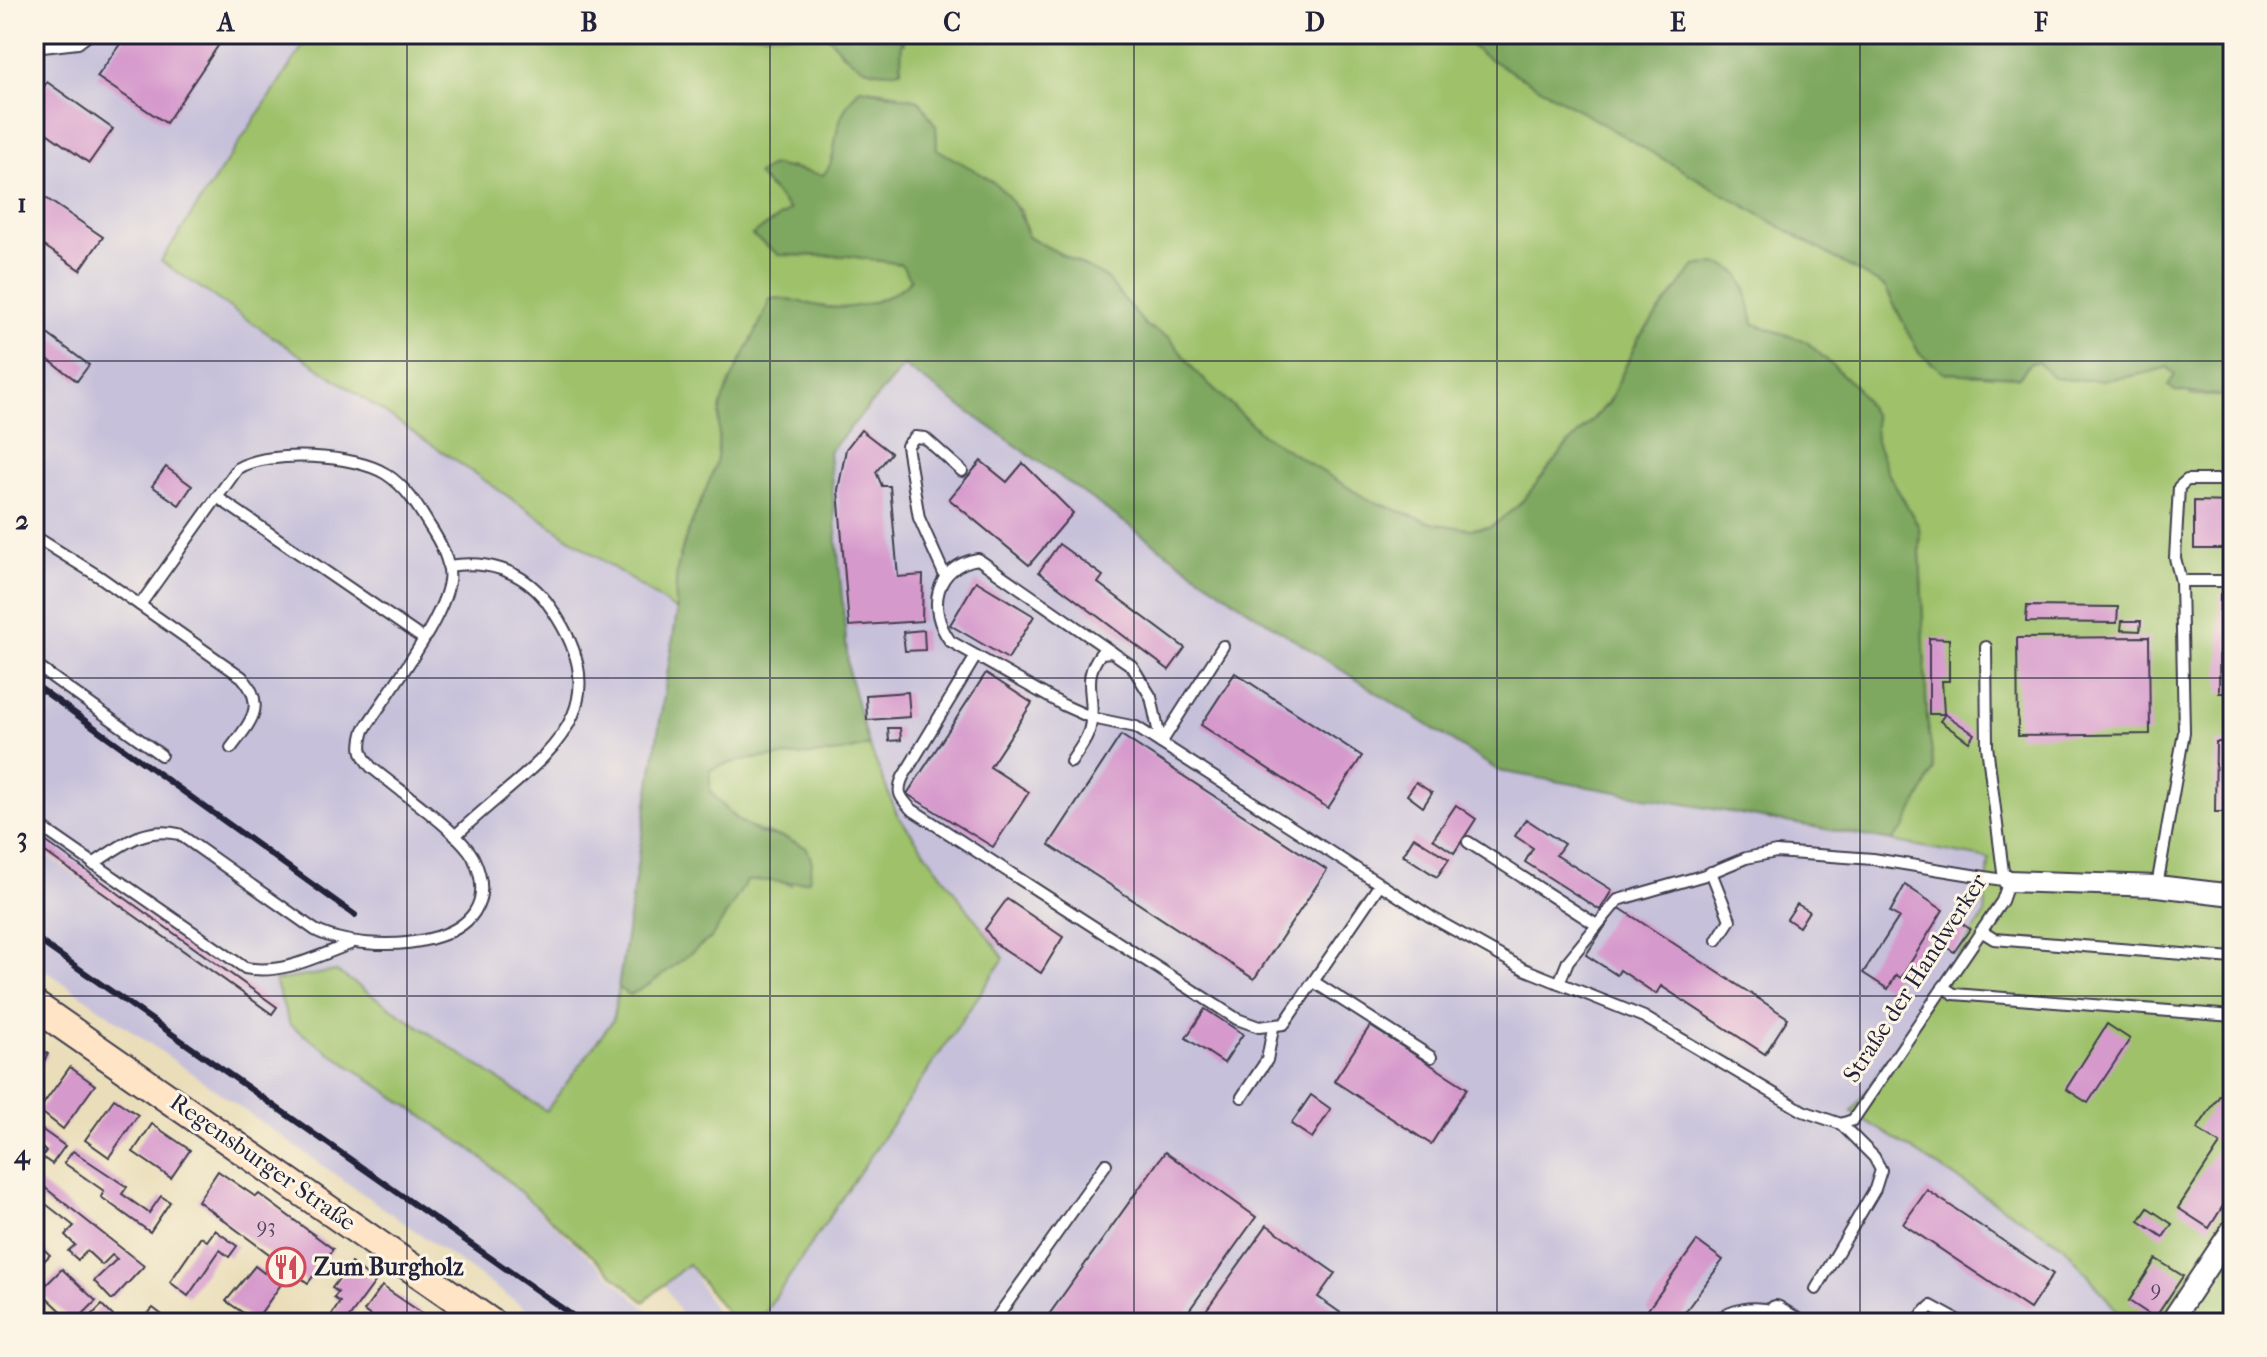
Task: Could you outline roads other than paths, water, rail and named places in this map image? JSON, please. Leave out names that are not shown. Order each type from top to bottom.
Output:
[{"type":"main road","name":"Regensburger Straße","points":[[34,1005],[491,1323]]},
{"type":"street","name":"Straße der Handwerker","points":[[2009,881],[2157,886],[2233,895]]},
{"type":"street","points":[[2170,1323],[2233,1228]]},
{"type":"street","points":[[1776,1311],[1795,1323]]},
{"type":"lane","points":[[34,48],[78,43],[90,34]]},
{"type":"lane","points":[[945,576],[919,518],[907,446],[915,437],[925,438],[962,471]]},
{"type":"lane","points":[[93,864],[139,834],[160,830],[179,834],[315,930],[332,939],[352,943],[406,942],[445,936],[466,925],[476,911],[478,871],[471,854],[455,836],[371,767],[362,756],[360,745],[364,730],[446,596],[450,579],[435,534],[406,490],[385,473],[365,465],[272,457],[252,460],[238,468],[140,605]]},
{"type":"lane","points":[[2157,886],[2184,732],[2181,581],[2175,558],[2179,487],[2187,480],[2233,480]]},
{"type":"lane","points":[[217,497],[422,638]]},
{"type":"lane","points":[[34,536],[242,677],[255,692],[256,709],[231,748]]},
{"type":"lane","points":[[1161,743],[1151,697],[1132,666],[978,559],[961,562],[945,576],[936,602],[938,624],[950,641],[1092,718],[1136,727],[1380,884],[1497,954],[1644,1017],[1803,1111],[1841,1124],[1874,1157],[1881,1170],[1875,1189],[1816,1289]]},
{"type":"lane","points":[[448,566],[493,565],[538,592],[561,622],[581,669],[580,697],[569,727],[543,759],[455,836]]},
{"type":"lane","points":[[2181,581],[2233,581]]},
{"type":"lane","points":[[1161,743],[1223,646]]},
{"type":"lane","points":[[1986,647],[1987,746],[2003,872],[2009,881]]},
{"type":"lane","points":[[1071,762],[1089,734],[1092,718],[1090,667],[1101,653],[1112,652]]},
{"type":"lane","points":[[976,656],[903,777],[898,788],[900,797],[911,809],[1237,1019],[1273,1028]]},
{"type":"lane","points":[[34,664],[161,755]]},
{"type":"lane","points":[[34,822],[245,968],[276,970],[352,943]]},
{"type":"lane","points":[[1468,842],[1595,924]]},
{"type":"lane","points":[[1559,983],[1568,961],[1595,924],[1618,900],[1746,858],[1776,852],[1873,859],[2009,881]]},
{"type":"lane","points":[[1711,872],[1730,920],[1717,940]]},
{"type":"lane","name":"Straße der Handwerker","points":[[1841,1124],[1853,1120],[2002,901],[2009,881]]},
{"type":"lane","points":[[1242,1097],[1267,1060],[1273,1028],[1293,1015],[1380,884]]},
{"type":"lane","points":[[1981,931],[1994,939],[2233,958]]},
{"type":"lane","points":[[1314,982],[1431,1057]]},
{"type":"lane","points":[[1943,987],[1954,994],[2233,1016]]},
{"type":"lane","points":[[993,1323],[1106,1164]]},
{"type":"lane","points":[[1710,1323],[1730,1311],[1753,1306],[1776,1311]]},
{"type":"lane","points":[[1914,1323],[1931,1306],[1962,1323]]},
{"type":"railway","points":[[34,684],[355,915]]},
{"type":"railway","points":[[34,937],[583,1323]]},
{"type":"place","name":"Zum Burgholz","points":[[286,1267]]}]
